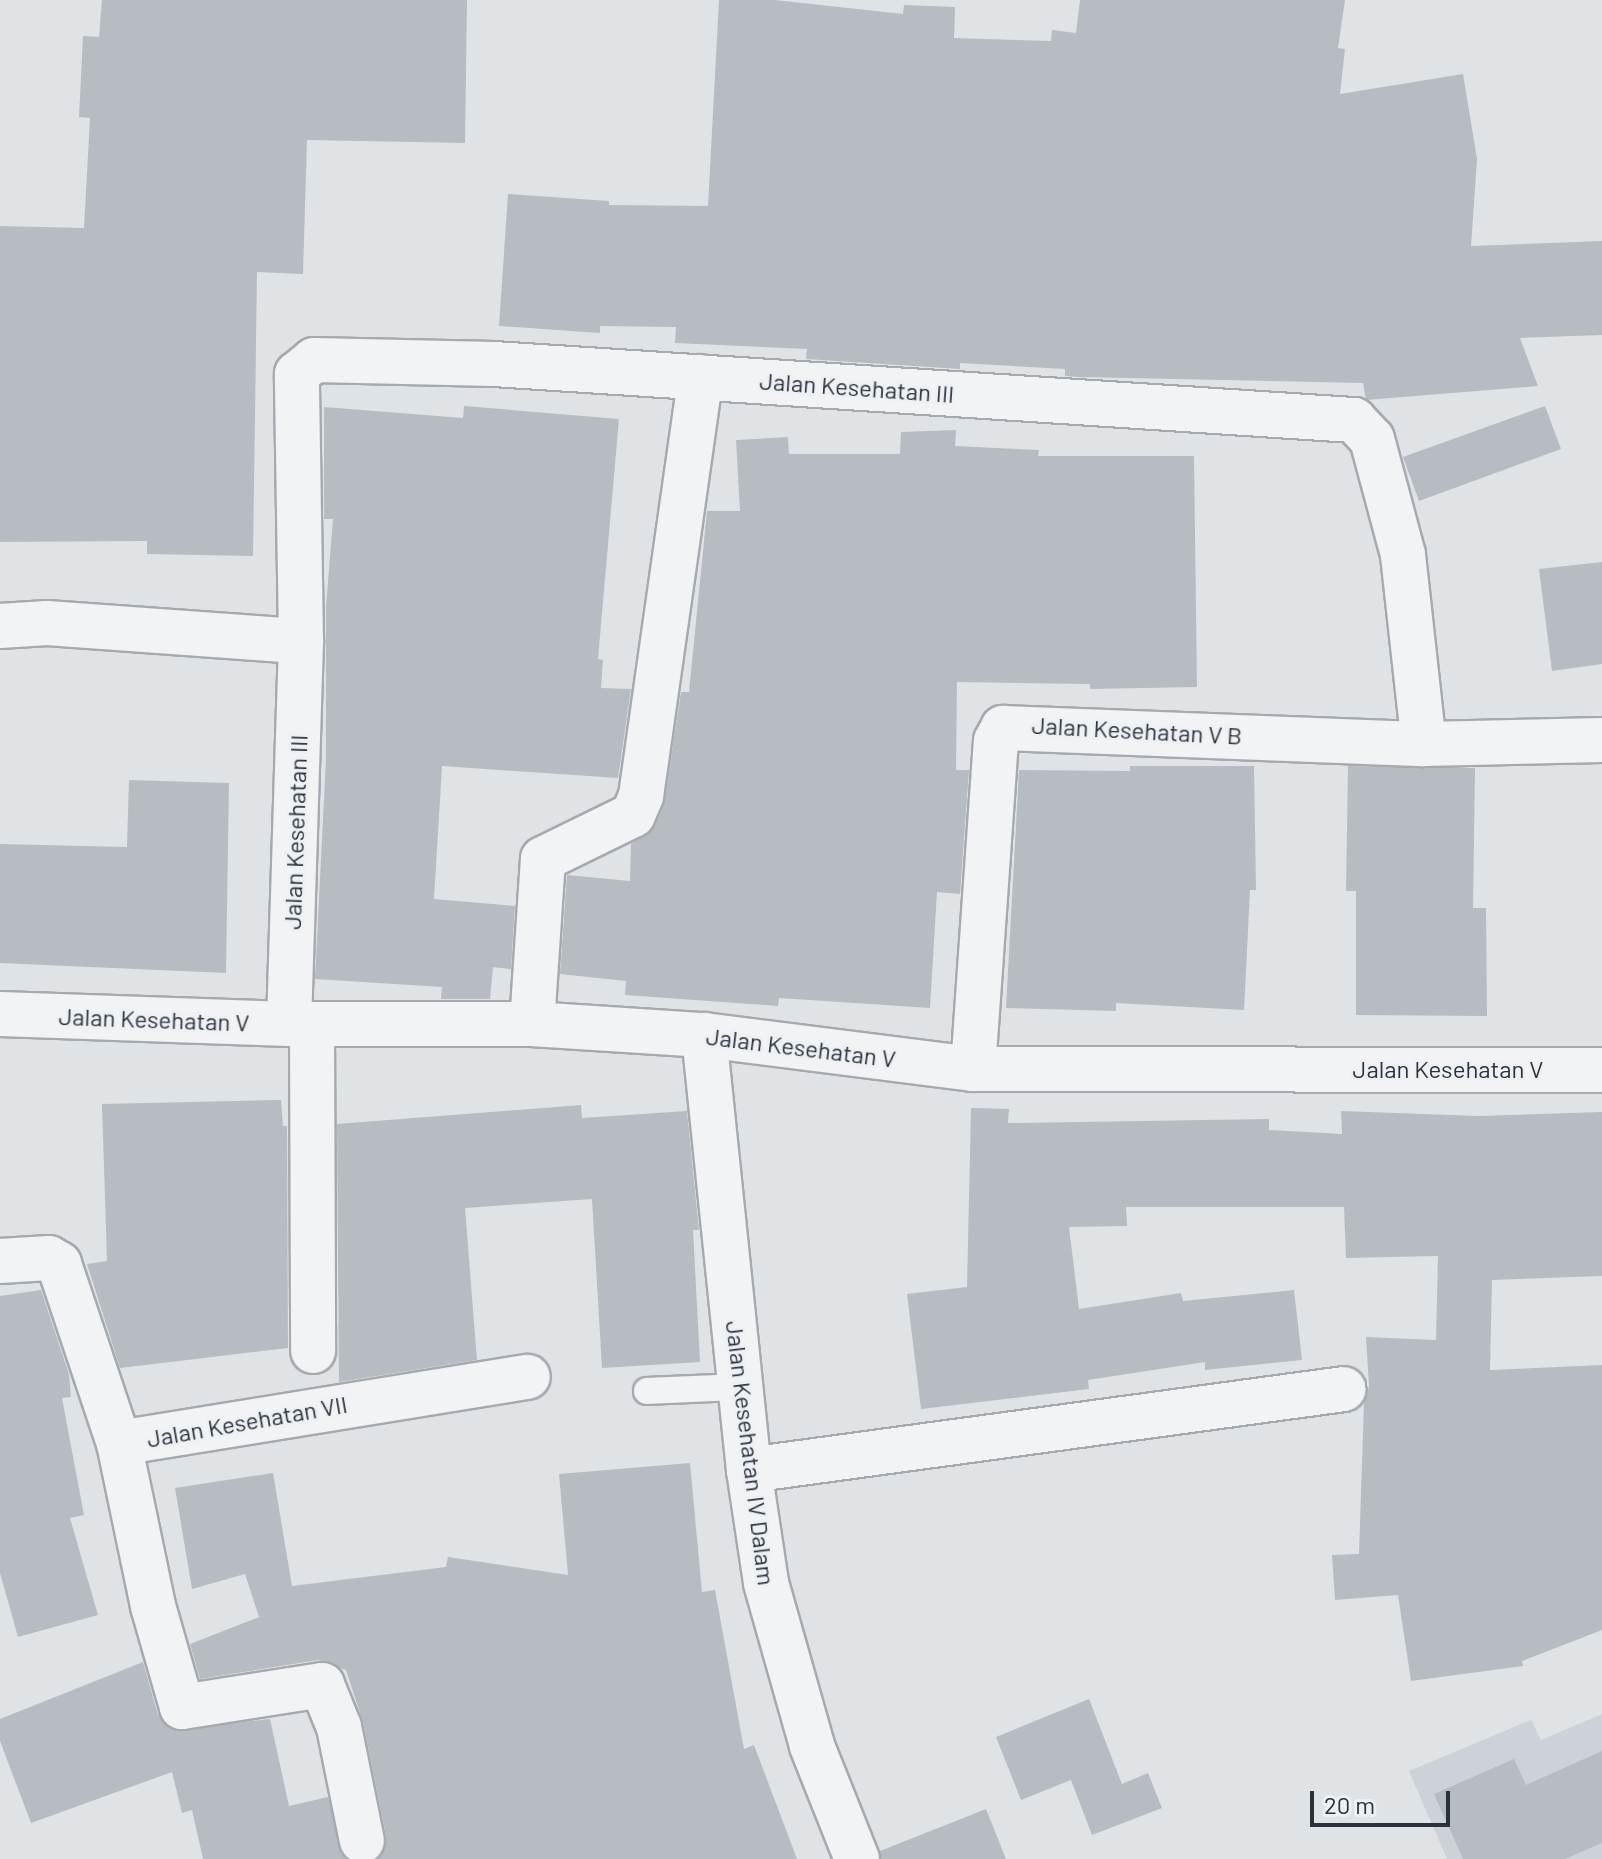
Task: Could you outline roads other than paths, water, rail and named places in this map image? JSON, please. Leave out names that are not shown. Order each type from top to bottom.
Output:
[{"type":"street","name":"Jalan Kesehatan III","points":[[313,1351],[301,1024],[297,374],[304,364],[314,360],[494,364],[1354,420],[1376,450],[1403,555],[1424,744]]},
{"type":"street","points":[[532,1024],[543,859],[633,815],[641,796],[701,377]]},
{"type":"street","points":[[0,626],[47,623],[301,641]]},
{"type":"street","name":"Jalan Kesehatan V B","points":[[973,1069],[996,741],[1003,728],[1424,744]]},
{"type":"street","points":[[1424,744],[1602,740]]},
{"type":"street","name":"Jalan Kesehatan V","points":[[0,1014],[301,1024],[532,1024],[704,1035],[973,1069],[1602,1070]]},
{"type":"street","name":"Jalan Kesehatan IV Dalam","points":[[704,1035],[749,1470],[766,1583],[812,1746],[857,1859]]},
{"type":"street","name":"Jalan Kesehatan VII","points":[[0,1261],[49,1258],[59,1264],[119,1443],[528,1377]]},
{"type":"street","points":[[749,1470],[1344,1389]]},
{"type":"street","points":[[119,1443],[153,1606],[182,1707],[322,1685],[339,1727],[362,1841]]},
{"type":"lane","points":[[647,1391],[740,1387]]}]
